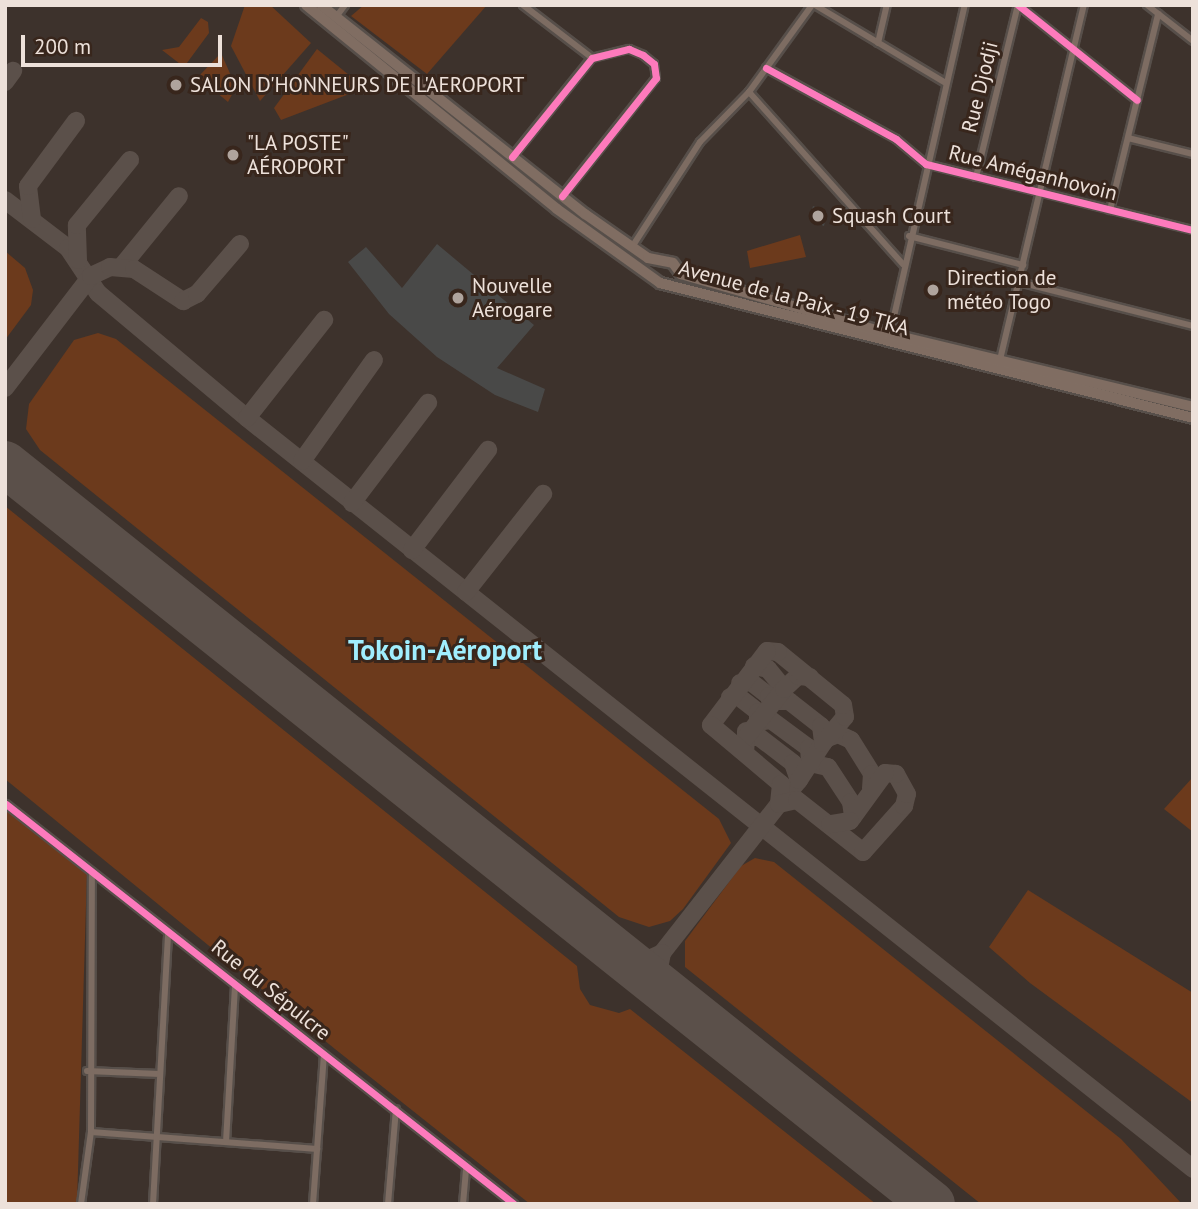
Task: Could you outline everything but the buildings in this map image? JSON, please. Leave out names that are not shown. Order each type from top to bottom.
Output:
[{"type":"main road","name":"Avenue de la Paix - 19 TKA","points":[[306,5],[557,209],[660,283],[1193,418]]},
{"type":"main road","name":"Avenue de la Paix - 19 TKA","points":[[321,5],[562,197],[631,247],[727,291],[890,334],[1193,407]]},
{"type":"main road","points":[[1162,411],[1165,400]]},
{"type":"street","points":[[336,17],[345,5]]},
{"type":"street","points":[[523,5],[592,58]]},
{"type":"street","points":[[631,247],[700,142],[749,92],[813,5],[946,83]]},
{"type":"street","points":[[878,43],[887,5]]},
{"type":"street","points":[[890,334],[909,236],[965,5]]},
{"type":"street","points":[[1018,5],[1137,100]]},
{"type":"street","name":"Rue Djodji","points":[[976,177],[1018,5]]},
{"type":"street","points":[[998,370],[1084,5]]},
{"type":"street","points":[[1147,5],[1193,41]]},
{"type":"street","points":[[1110,210],[1158,14]]},
{"type":"street","points":[[512,157],[592,58],[634,50],[654,64],[656,78],[562,197]]},
{"type":"street","name":"Rue Améganhovoin","points":[[766,68],[896,139],[926,164],[1193,230]]},
{"type":"street","points":[[749,92],[903,264]]},
{"type":"street","points":[[1128,138],[1193,154]]},
{"type":"street","points":[[909,236],[1023,265]]},
{"type":"street","points":[[1018,282],[1193,326]]},
{"type":"street","name":"Rue du Sépulcre","points":[[6,804],[514,1204]]},
{"type":"street","points":[[80,1204],[91,1132],[87,1071],[92,872]]},
{"type":"street","points":[[153,1204],[168,932]]},
{"type":"street","points":[[226,1142],[236,984]]},
{"type":"street","points":[[313,1204],[324,1055]]},
{"type":"street","points":[[87,1071],[160,1074]]},
{"type":"street","points":[[388,1204],[396,1109]]},
{"type":"street","points":[[91,1132],[317,1149]]},
{"type":"street","points":[[463,1204],[466,1166]]},
{"type":"shaded area","points":[[245,5],[270,5],[311,43],[260,101],[231,46]]},
{"type":"shaded area","points":[[364,5],[487,5],[427,74],[351,16]]},
{"type":"shaded area","points":[[201,18],[208,22],[209,33],[184,67],[162,50],[179,47]]},
{"type":"shaded area","points":[[317,49],[365,88],[281,120],[274,108]]},
{"type":"shaded area","points":[[221,53],[236,87],[228,102],[198,77]]},
{"type":"shaded area","points":[[800,235],[806,257],[750,268],[747,251]]},
{"type":"shaded area","points":[[5,251],[25,268],[33,290],[31,305],[5,340]]},
{"type":"shaded area","points":[[98,333],[116,339],[719,819],[731,843],[683,909],[670,921],[649,927],[619,917],[40,450],[26,429],[29,404],[74,340]]},
{"type":"shaded area","points":[[5,506],[577,966],[580,989],[590,1005],[619,1013],[630,1009],[876,1204],[530,1204],[335,1049],[5,779]]},
{"type":"shaded area","points":[[1193,777],[1193,832],[1164,809]]},
{"type":"shaded area","points":[[5,805],[87,872],[77,1204],[5,1204]]},
{"type":"shaded area","points":[[755,858],[774,862],[1121,1139],[1182,1204],[981,1204],[685,967],[685,941],[741,866]]},
{"type":"shaded area","points":[[1028,890],[1193,993],[1193,1103],[1030,983],[989,947]]},
{"type":"taxiway","points":[[5,82],[13,71]]},
{"type":"taxiway","points":[[32,219],[28,186],[76,121]]},
{"type":"taxiway","points":[[78,260],[77,225],[130,160]]},
{"type":"taxiway","points":[[122,266],[179,196]]},
{"type":"taxiway","points":[[5,200],[68,248],[98,293],[247,418],[1193,1169]]},
{"type":"taxiway","points":[[5,388],[91,276],[110,267],[134,269],[183,301],[197,294],[240,244]]},
{"type":"taxiway","points":[[247,418],[324,320]]},
{"type":"taxiway","points":[[302,461],[374,360]]},
{"type":"taxiway","points":[[352,503],[428,403]]},
{"type":"taxiway","points":[[412,550],[488,450]]},
{"type":"taxiway","points":[[466,592],[543,494]]},
{"type":"taxiway","points":[[662,953],[779,804],[799,780],[823,743],[845,717],[843,705],[778,652],[767,651],[711,725],[781,784],[779,804],[797,800],[863,852],[904,806],[907,794],[896,774],[885,773],[850,821],[830,824]]},
{"type":"taxiway","points":[[754,666],[768,669],[784,689]]},
{"type":"taxiway","points":[[745,753],[746,737],[784,689],[798,676],[810,677]]},
{"type":"taxiway","points":[[740,683],[751,682],[769,696],[771,704]]},
{"type":"taxiway","points":[[730,697],[739,697],[758,712],[758,722]]},
{"type":"taxiway","points":[[774,701],[789,701],[821,726],[823,743]]},
{"type":"taxiway","points":[[758,722],[771,720],[809,748],[810,763],[828,767],[851,802],[853,817]]},
{"type":"taxiway","points":[[746,731],[746,737],[759,737],[793,763],[799,780]]},
{"type":"taxiway","points":[[828,738],[838,734],[851,740],[872,774],[871,789]]},
{"type":"taxiway","points":[[621,957],[640,963],[662,953],[657,978],[663,990]]},
{"type":"runway","points":[[5,464],[932,1204]]},
{"type":"cycle path","points":[[1018,5],[1137,100]]},
{"type":"cycle path","points":[[512,157],[592,58],[629,49],[643,55],[654,64],[656,78],[562,196]]},
{"type":"cycle path","points":[[766,68],[896,139],[926,164],[1193,230]]},
{"type":"cycle path","points":[[6,804],[514,1204]]},
{"type":"place","name":"SALON D'HONNEURS DE L'AEROPORT","points":[[176,85]]},
{"type":"place","name":"\"LA POSTE\" AÉROPORT","points":[[233,155]]},
{"type":"place","name":"Squash Court","points":[[818,216]]},
{"type":"place","name":"Direction de météo Togo","points":[[933,290]]},
{"type":"place","name":"Nouvelle Aérogare","points":[[458,298]]},
{"type":"district","name":"Tokoin-Aéroport","points":[[445,650]]}]
